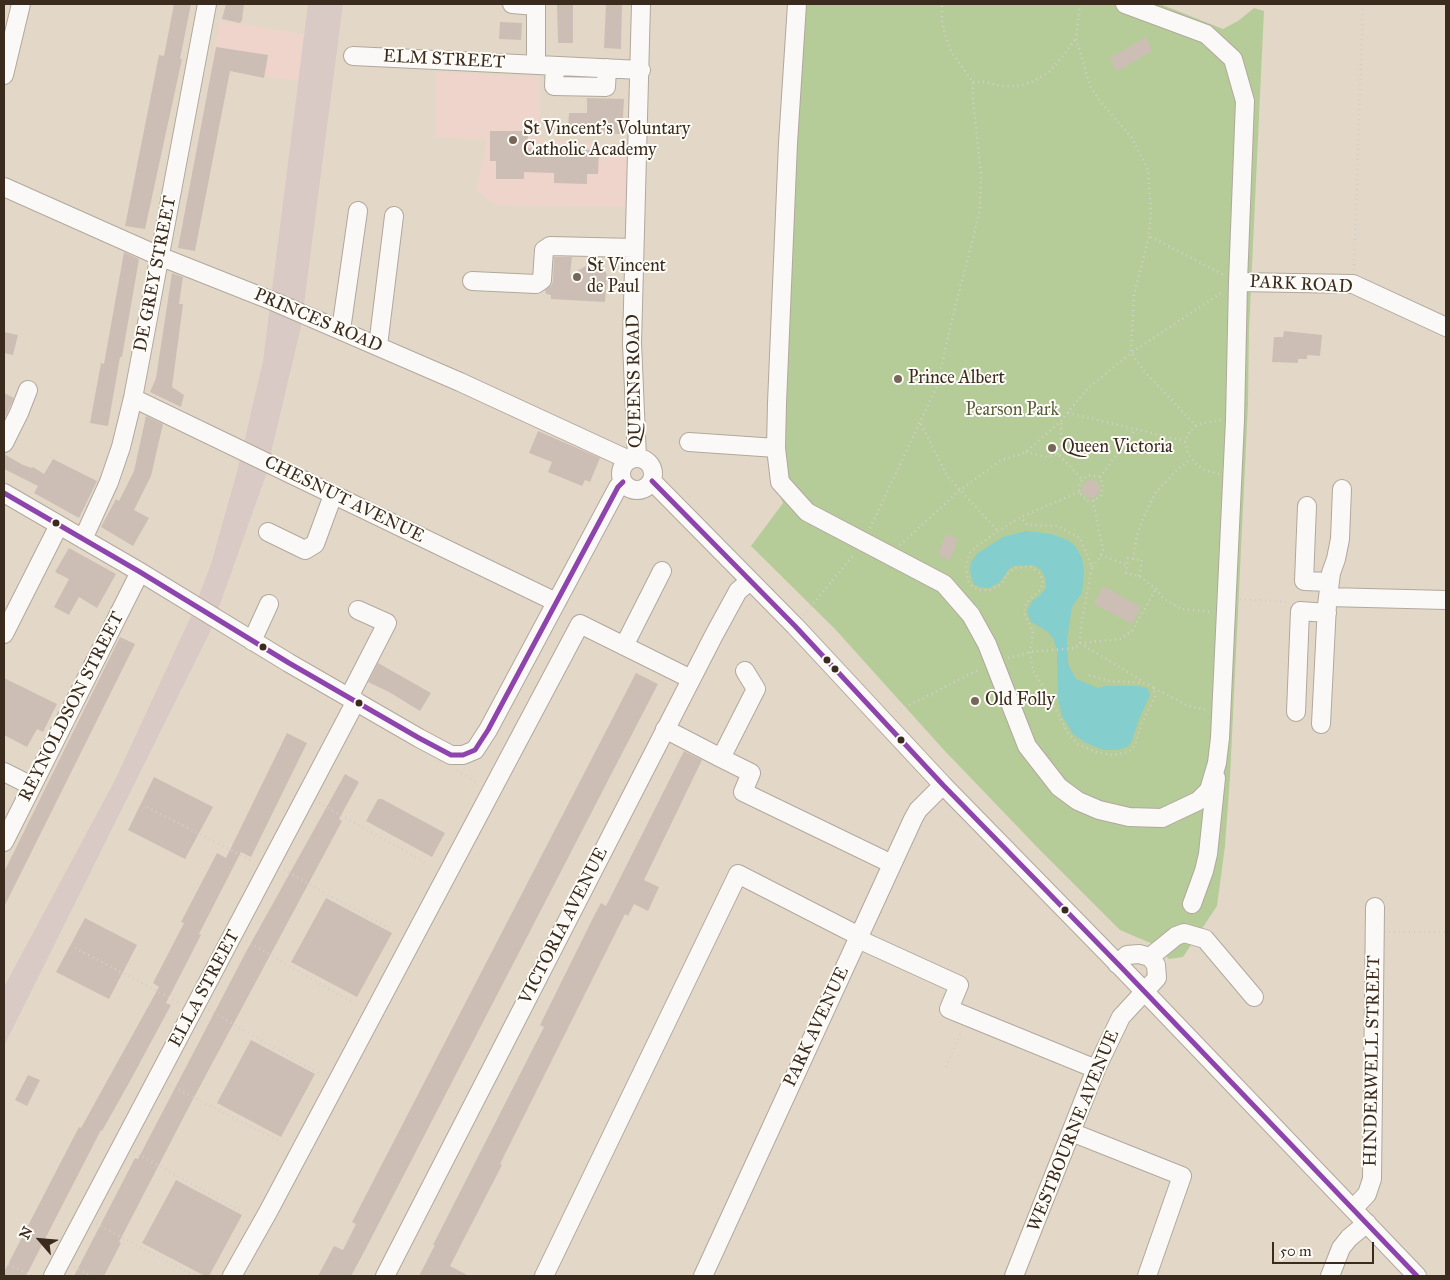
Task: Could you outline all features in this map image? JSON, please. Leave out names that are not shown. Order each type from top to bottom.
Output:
[{"type":"street","points":[[4,75],[21,4]]},
{"type":"street","name":"DE GREY STREET","points":[[83,539],[109,482],[121,447],[133,398],[207,4]]},
{"type":"street","points":[[512,4],[536,5],[536,65]]},
{"type":"street","name":"QUEENS ROAD","points":[[633,459],[632,343],[642,4]]},
{"type":"street","points":[[796,4],[788,143],[776,448],[780,482],[807,512],[944,584],[971,615],[994,662],[1027,746],[1059,787],[1078,801],[1099,810],[1129,817],[1162,818],[1198,802],[1209,790],[1217,763]]},
{"type":"street","points":[[1125,4],[1206,34],[1233,59],[1245,101],[1233,475],[1221,712],[1208,854],[1192,904]]},
{"type":"street","name":"ELM STREET","points":[[353,56],[641,70]]},
{"type":"street","name":"PRINCES ROAD","points":[[4,187],[160,256],[378,346],[633,459]]},
{"type":"street","points":[[340,330],[358,211]]},
{"type":"street","points":[[378,346],[394,216]]},
{"type":"street","points":[[472,281],[536,284],[542,280],[544,250],[550,246],[634,248]]},
{"type":"street","name":"PARK ROAD","points":[[1238,282],[1353,284],[1446,327]]},
{"type":"street","points":[[4,443],[28,390]]},
{"type":"street","name":"CHESNUT AVENUE","points":[[133,398],[556,602]]},
{"type":"street","points":[[689,442],[776,448]]},
{"type":"street","points":[[633,459],[643,459],[649,464],[653,472],[652,481],[649,486],[640,490],[628,488],[623,482],[622,468],[633,459]]},
{"type":"street","points":[[652,481],[795,626],[943,785],[1417,1276]]},
{"type":"street","points":[[4,493],[352,699],[451,755],[463,755],[475,750],[488,730],[618,487],[623,482]]},
{"type":"street","points":[[1321,724],[1328,598],[1340,539],[1342,489]]},
{"type":"street","points":[[268,532],[305,550],[315,544],[333,495]]},
{"type":"street","points":[[1307,506],[1304,581],[1328,598]]},
{"type":"street","points":[[4,634],[59,525]]},
{"type":"street","points":[[624,646],[662,571]]},
{"type":"street","name":"REYNOLDSON STREET","points":[[4,842],[140,572]]},
{"type":"street","name":"VICTORIA AVENUE","points":[[385,1276],[691,679],[738,591],[750,580]]},
{"type":"street","points":[[1296,712],[1300,612],[1328,598],[1446,600]]},
{"type":"street","points":[[252,640],[269,604]]},
{"type":"street","name":"ELLA STREET","points":[[53,1276],[335,741],[387,623],[358,610]]},
{"type":"street","points":[[232,1276],[268,1212],[580,624],[691,679]]},
{"type":"street","points":[[721,758],[756,689],[745,671]]},
{"type":"street","points":[[665,729],[751,773],[743,792],[892,864]]},
{"type":"street","points":[[4,772],[32,786]]},
{"type":"street","name":"PARK AVENUE","points":[[703,1276],[918,810],[943,785]]},
{"type":"street","points":[[544,1276],[738,874],[858,937],[959,985],[948,1009],[1096,1069]]},
{"type":"street","name":"HINDERWELL STREET","points":[[1353,1209],[1367,1194],[1372,1178],[1375,907]]},
{"type":"street","points":[[1117,964],[1127,955],[1139,954],[1150,957],[1176,936],[1184,933],[1213,938],[1254,997]]},
{"type":"street","name":"WESTBOURNE AVENUE","points":[[1014,1276],[1096,1069],[1120,1017],[1157,978],[1156,965],[1150,957]]},
{"type":"street","points":[[1071,1132],[1182,1176],[1147,1276]]},
{"type":"street","points":[[1330,1276],[1341,1248],[1349,1238],[1367,1223]]},
{"type":"path","points":[[795,626],[863,543],[921,424],[937,386],[954,307],[972,243],[980,209],[981,174],[973,100],[973,82],[952,53],[942,21],[942,4]]},
{"type":"path","points":[[1080,4],[1076,38],[1090,86],[1100,101],[1132,138],[1148,170],[1152,212],[1149,236],[1134,294],[1131,353],[1145,372],[1196,426]]},
{"type":"path","points":[[1353,284],[1363,4]]},
{"type":"path","points":[[973,82],[985,82],[1001,86],[1019,86],[1034,81],[1049,72],[1076,38]]},
{"type":"path","points":[[890,554],[960,490],[1000,461],[1026,452],[1061,421],[1087,390],[1131,353],[1238,282],[1149,236]]},
{"type":"path","points":[[1068,413],[1185,441]]},
{"type":"path","points":[[1233,475],[1221,475],[1205,470],[1191,459],[1185,441],[1190,431],[1196,426],[1218,420],[1235,420]]},
{"type":"path","points":[[1058,454],[1061,442],[1061,421]]},
{"type":"path","points":[[921,424],[947,476],[998,531]]},
{"type":"path","points":[[1100,477],[1136,429]]},
{"type":"path","points":[[1026,452],[1046,457],[1058,454]]},
{"type":"path","points":[[1058,454],[1082,479]]},
{"type":"path","points":[[1133,559],[1137,536],[1143,518],[1156,492],[1177,470],[1191,459]]},
{"type":"path","points":[[1089,475],[1100,477],[1103,481],[1103,490],[1098,498],[1087,501],[1079,492],[1082,479],[1089,475]]},
{"type":"path","points":[[1079,492],[1020,517],[976,546],[969,554],[966,567],[968,581],[979,590],[990,590],[1000,585],[1014,568],[1031,568],[1040,573],[1043,582],[1040,590],[1026,603],[1024,613],[1033,631],[1030,652],[1033,671],[1068,733],[1078,744],[1096,752],[1112,755],[1129,752],[1135,745],[1142,723],[1154,697],[1154,688]]},
{"type":"path","points":[[1080,643],[1080,626],[1092,567],[1103,550],[1092,501]]},
{"type":"path","points":[[1020,517],[1026,525],[1058,526],[1080,538],[1092,567]]},
{"type":"path","points":[[1101,555],[1127,565]]},
{"type":"path","points":[[1139,576],[1142,560],[1128,558],[1126,573],[1139,576],[1164,598],[1181,609],[1290,602]]},
{"type":"path","points":[[881,719],[994,662],[1030,652],[1075,648],[1080,643],[1121,638],[1132,631],[1156,589]]},
{"type":"path","points":[[1080,643],[1154,688],[1188,706],[1221,712]]},
{"type":"path","points":[[1089,675],[1109,681],[1145,682]]},
{"type":"path","points":[[306,796],[426,863]]},
{"type":"path","points":[[147,807],[270,866],[392,930]]},
{"type":"path","points":[[1375,931],[1446,932]]},
{"type":"path","points":[[234,934],[353,1002]]},
{"type":"path","points":[[75,948],[195,1007],[318,1073]]},
{"type":"path","points":[[946,1067],[968,1017]]},
{"type":"path","points":[[158,1078],[281,1142]]},
{"type":"path","points":[[122,1145],[242,1212]]},
{"type":"path","points":[[84,1217],[195,1276]]},
{"type":"path","points":[[4,1262],[32,1276]]},
{"type":"shaded area","points":[[308,4],[343,4],[301,327],[265,478],[210,632],[4,1046],[4,987],[115,780],[192,614],[211,564],[238,468],[263,361]]},
{"type":"shaded area","points":[[220,21],[304,34],[299,81],[230,72],[231,65],[212,61]]},
{"type":"shaded area","name":"St Vincent's Voluntary Catholic Academy","points":[[436,72],[540,77],[539,140],[630,145],[628,207],[497,205],[476,190],[487,140],[436,137]]},
{"type":"green space","name":"Pearson Park","points":[[792,4],[1160,4],[1223,29],[1238,21],[1254,8],[1264,11],[1249,329],[1248,404],[1225,846],[1217,906],[1183,957],[1169,959],[1155,945],[1120,930],[943,749],[835,629],[751,546],[783,503],[775,485]]},
{"type":"water","points":[[1026,531],[1051,534],[1068,540],[1076,547],[1082,558],[1084,570],[1082,593],[1072,607],[1067,640],[1068,664],[1076,679],[1098,688],[1106,686],[1139,686],[1147,688],[1150,695],[1131,743],[1127,747],[1118,750],[1104,750],[1086,743],[1073,734],[1062,716],[1058,698],[1057,650],[1053,638],[1047,631],[1031,622],[1027,611],[1032,601],[1046,588],[1045,578],[1041,570],[1034,565],[1014,566],[1009,569],[1000,582],[989,588],[979,587],[973,583],[970,570],[971,562],[978,553],[1003,537]]},
{"type":"building","points":[[174,4],[191,4],[180,59],[182,59],[145,229],[125,226],[159,55],[164,56]]},
{"type":"building","points":[[226,4],[244,4],[240,23],[222,19]]},
{"type":"building","points":[[557,4],[573,4],[573,43],[558,43]]},
{"type":"building","points":[[606,4],[622,4],[621,49],[604,48]]},
{"type":"building","points":[[500,22],[522,23],[521,40],[499,39]]},
{"type":"building","points":[[1146,37],[1152,51],[1116,72],[1110,58]]},
{"type":"building","points":[[216,47],[268,55],[264,78],[230,71],[195,251],[178,248]]},
{"type":"building","points":[[587,98],[624,99],[622,134],[592,133],[592,128],[568,127],[569,113],[587,113]]},
{"type":"building","points":[[490,131],[528,131],[528,148],[599,150],[598,174],[587,174],[587,184],[554,183],[554,173],[524,172],[524,179],[496,179],[496,161],[490,161]]},
{"type":"building","points":[[124,252],[139,259],[108,426],[90,423],[101,363],[104,364]]},
{"type":"building","name":"St Vincent de Paul","points":[[554,257],[572,257],[570,275],[593,262],[603,267],[607,275],[605,302],[551,299],[551,295],[546,294],[545,290],[551,286],[553,281]]},
{"type":"building","points":[[172,273],[183,277],[179,304],[183,304],[172,387],[184,395],[181,407],[150,392],[156,378]]},
{"type":"building","points":[[1284,331],[1322,335],[1320,356],[1307,355],[1307,359],[1298,359],[1298,363],[1272,362],[1274,337],[1283,337]]},
{"type":"building","points":[[4,332],[18,335],[13,355],[4,353]]},
{"type":"building","points":[[4,393],[14,398],[4,420]]},
{"type":"building","points":[[146,416],[163,424],[151,476],[134,510],[149,518],[133,546],[101,527],[116,499],[119,501],[134,471]]},
{"type":"building","points":[[538,431],[600,458],[590,482],[585,480],[582,486],[548,472],[552,462],[529,453]]},
{"type":"building","points":[[4,454],[44,474],[53,459],[97,481],[79,518],[34,493],[38,486],[4,469]]},
{"type":"building","points":[[1091,480],[1097,483],[1100,489],[1097,495],[1091,498],[1085,495],[1082,489],[1085,483]]},
{"type":"building","points":[[946,534],[958,539],[950,560],[938,555]]},
{"type":"building","points":[[69,548],[116,574],[97,608],[79,597],[69,615],[54,607],[69,579],[55,572]]},
{"type":"building","points":[[1103,586],[1141,607],[1132,624],[1094,604]]},
{"type":"building","points":[[120,637],[135,644],[4,907],[4,872]]},
{"type":"building","points":[[378,663],[431,693],[420,711],[368,682]]},
{"type":"building","points":[[636,673],[658,684],[364,1252],[351,1276],[318,1276],[334,1246],[343,1250],[356,1224],[352,1222]]},
{"type":"building","points":[[4,678],[57,704],[43,732],[37,729],[27,747],[4,735]]},
{"type":"building","points":[[287,733],[307,743],[251,857],[241,852],[166,1003],[171,1005],[101,1130],[26,1276],[4,1276],[4,1272],[79,1127],[81,1128],[159,987],[153,983],[184,923],[181,922],[217,853],[226,858]]},
{"type":"building","points":[[684,751],[702,760],[644,880],[659,887],[648,911],[634,904],[628,916],[625,914],[500,1164],[502,1165],[450,1266],[469,1276],[419,1276],[544,1027],[540,1025],[594,916],[601,903],[606,906]]},
{"type":"building","points":[[345,774],[359,782],[339,819],[342,821],[191,1103],[119,1242],[121,1243],[104,1276],[74,1276],[135,1158],[138,1159],[247,950]]},
{"type":"building","points":[[154,777],[213,807],[185,859],[128,830]]},
{"type":"building","points":[[378,799],[382,799],[445,833],[432,857],[366,821]]},
{"type":"building","points":[[326,898],[392,933],[357,997],[291,962]]},
{"type":"building","points":[[85,918],[137,945],[109,999],[56,972]]},
{"type":"building","points":[[251,1040],[315,1074],[281,1137],[217,1103]]},
{"type":"building","points":[[28,1075],[40,1080],[27,1106],[15,1100]]},
{"type":"building","points":[[176,1180],[242,1215],[209,1276],[205,1276],[142,1243]]},
{"type":"transit line","points":[[652,481],[795,626],[943,785],[1119,965],[1417,1276]]},
{"type":"transit line","points":[[4,493],[140,572],[289,663],[419,738],[451,755],[463,755],[475,750],[488,730],[618,487],[623,482]]},
{"type":"place","name":"St Vincent's Voluntary Catholic Academy","points":[[513,140]]},
{"type":"place","name":"St Vincent de Paul","points":[[577,277]]},
{"type":"place","name":"Prince Albert","points":[[898,379]]},
{"type":"place","name":"Queen Victoria","points":[[1052,448]]},
{"type":"place","name":"Old Folly","points":[[975,701]]}]
